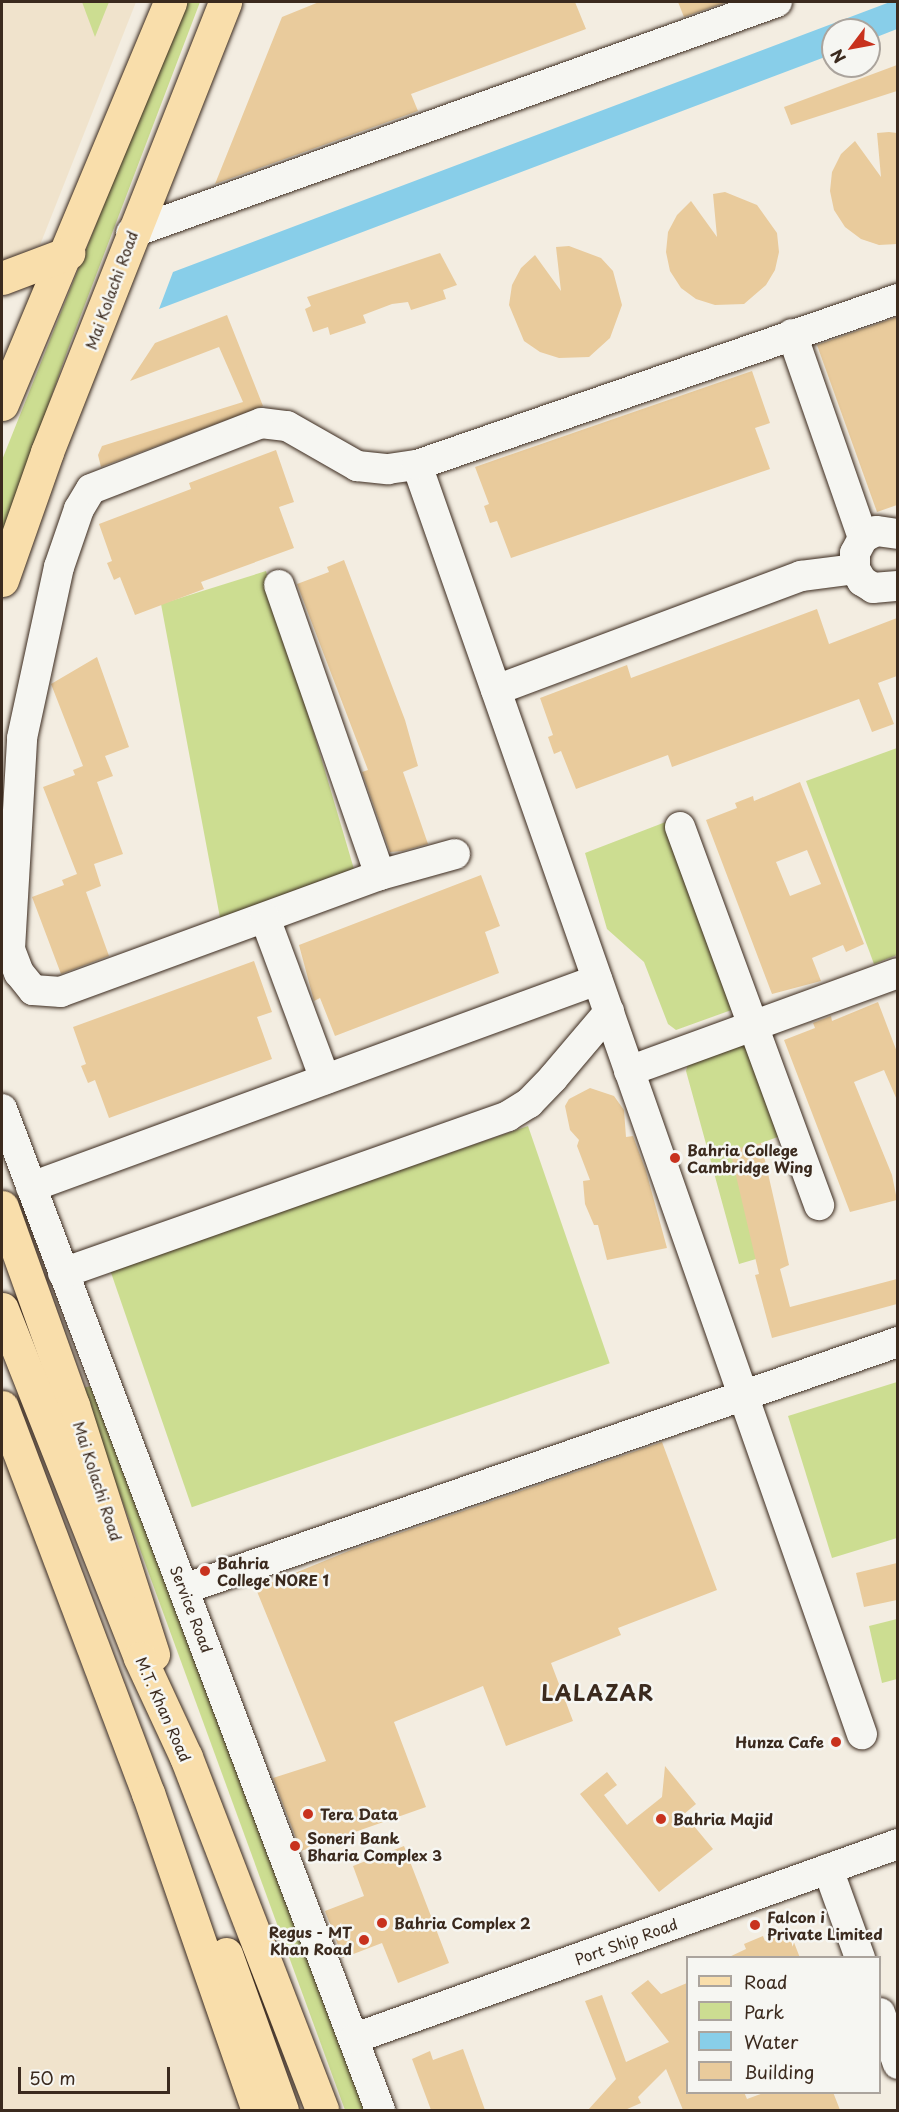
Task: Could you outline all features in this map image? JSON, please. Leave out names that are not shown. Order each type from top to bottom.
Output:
[{"type":"main road","points":[[2,404],[68,253],[170,2]]},
{"type":"main road","name":"Mai Kolachi Road","points":[[2,580],[132,233],[225,2]]},
{"type":"main road","points":[[2,278],[68,253]]},
{"type":"main road","name":"Mai Kolachi Road","points":[[2,1207],[60,1366],[186,1757]]},
{"type":"main road","name":"M.T. Khan Road","points":[[3,1312],[140,1658],[186,1757],[322,2110]]},
{"type":"main road","points":[[2,1407],[156,1818],[258,2110]]},
{"type":"main road","points":[[156,1818],[225,1950],[282,2110]]},
{"type":"main road","points":[[298,2050],[315,2110]]},
{"type":"street","points":[[132,233],[777,2]]},
{"type":"street","points":[[455,854],[380,875],[60,992],[33,990],[20,973],[10,949],[22,738],[59,567],[79,509],[92,489],[261,423],[287,426],[357,466],[388,469],[417,465],[897,299]]},
{"type":"street","points":[[792,334],[863,538]]},
{"type":"street","points":[[417,465],[862,1734]]},
{"type":"street","points":[[897,534],[876,531],[863,538],[855,553],[855,569],[873,588],[897,586]]},
{"type":"street","points":[[496,690],[801,576],[855,569]]},
{"type":"street","points":[[279,585],[380,875]]},
{"type":"street","points":[[680,827],[755,1025],[819,1205]]},
{"type":"street","points":[[265,918],[325,1079]]},
{"type":"street","points":[[629,1071],[897,973]]},
{"type":"street","points":[[31,1187],[597,980]]},
{"type":"street","points":[[63,1273],[508,1116],[529,1102],[553,1078],[609,1012]]},
{"type":"street","name":"Service Road","points":[[2,1109],[355,2038],[380,2110]]},
{"type":"street","points":[[184,1589],[897,1342]]},
{"type":"street","points":[[60,1366],[93,1353]]},
{"type":"street","name":"Port Ship Road","points":[[355,2038],[897,1844]]},
{"type":"street","points":[[828,1869],[859,1956]]},
{"type":"street","points":[[881,2019],[897,2064]]},
{"type":"shaded area","points":[[2,2],[136,2],[40,245],[2,261]]},
{"type":"shaded area","points":[[2,1453],[144,1835],[241,2110],[2,2110]]},
{"type":"green space","points":[[82,2],[109,2],[95,37]]},
{"type":"green space","points":[[185,2],[200,2],[68,349],[2,538],[2,460]]},
{"type":"green space","points":[[266,571],[356,876],[221,923],[161,604]]},
{"type":"green space","points":[[897,748],[897,955],[874,964],[806,781]]},
{"type":"green space","points":[[676,818],[737,1008],[676,1030],[668,1024],[644,962],[607,929],[585,853]]},
{"type":"green space","points":[[744,1036],[783,1135],[761,1143],[756,1259],[739,1264],[686,1071],[688,1064]]},
{"type":"green space","points":[[528,1126],[610,1363],[192,1507],[110,1270]]},
{"type":"green space","points":[[897,1382],[897,1538],[832,1558],[788,1416]]},
{"type":"green space","points":[[98,1385],[367,2110],[345,2110],[81,1388]]},
{"type":"green space","points":[[897,1619],[897,1679],[882,1683],[869,1626]]},
{"type":"water","points":[[890,2],[897,2],[897,29],[881,35],[881,18],[848,18]]},
{"type":"water","points":[[821,28],[821,59],[159,309],[173,272]]},
{"type":"building","points":[[319,2],[575,2],[586,29],[411,94],[418,111],[215,184],[282,17]]},
{"type":"building","points":[[678,2],[727,2],[684,17]]},
{"type":"building","points":[[897,65],[897,91],[791,125],[784,107],[862,78],[881,78],[881,71]]},
{"type":"building","points":[[877,133],[897,133],[897,244],[879,245],[861,239],[845,227],[834,210],[830,191],[832,172],[841,154],[855,141],[881,177]]},
{"type":"building","points":[[725,192],[757,205],[777,233],[779,252],[775,270],[766,285],[744,304],[715,305],[696,299],[681,288],[670,271],[666,252],[668,232],[677,215],[691,201],[717,237],[713,194]]},
{"type":"building","points":[[569,246],[601,258],[613,271],[622,305],[610,338],[589,357],[559,358],[540,352],[524,341],[509,305],[512,285],[521,268],[535,255],[561,291],[556,247]]},
{"type":"building","points":[[440,253],[457,285],[443,290],[446,299],[411,310],[408,302],[392,304],[363,315],[366,323],[330,335],[328,327],[313,332],[305,309],[311,306],[307,297]]},
{"type":"building","points":[[227,315],[263,406],[101,467],[98,455],[102,446],[243,402],[219,347],[130,381],[155,343]]},
{"type":"building","points":[[897,317],[897,505],[877,512],[817,345]]},
{"type":"building","points":[[752,371],[770,423],[755,428],[770,469],[511,558],[497,521],[490,523],[484,506],[489,504],[475,467]]},
{"type":"building","points":[[276,450],[294,502],[279,507],[294,548],[201,582],[204,589],[135,615],[120,577],[114,580],[107,563],[112,561],[99,524],[191,489],[189,483]]},
{"type":"building","points":[[344,560],[405,720],[418,766],[403,772],[428,844],[403,851],[390,852],[362,772],[368,770],[297,584],[329,572],[327,567]]},
{"type":"building","points":[[817,609],[829,644],[897,618],[897,676],[878,683],[894,724],[872,732],[859,699],[672,767],[668,755],[576,789],[561,751],[554,754],[548,737],[553,735],[540,698],[627,665],[631,678]]},
{"type":"building","points":[[97,657],[129,747],[105,756],[113,776],[97,782],[123,854],[94,864],[101,886],[86,892],[109,956],[61,974],[32,897],[64,885],[62,880],[77,874],[43,787],[75,775],[73,770],[83,766],[51,684]]},
{"type":"building","points":[[800,782],[864,944],[846,952],[843,945],[812,958],[821,981],[772,994],[706,820],[737,808],[735,803],[753,796],[754,801]],"holes":[[[807,850],[821,884],[790,896],[776,862]]]},
{"type":"building","points":[[481,875],[500,926],[485,932],[499,973],[335,1036],[320,998],[314,1001],[299,945]]},
{"type":"building","points":[[254,961],[272,1012],[257,1017],[272,1059],[109,1118],[95,1080],[88,1083],[81,1066],[86,1064],[73,1027]]},
{"type":"building","points":[[878,1002],[897,1052],[897,1100],[884,1070],[854,1082],[892,1175],[897,1200],[850,1212],[784,1040],[815,1028],[813,1023],[831,1016],[832,1021]]},
{"type":"building","points":[[590,1088],[614,1096],[624,1110],[626,1137],[633,1136],[646,1171],[667,1248],[607,1260],[598,1225],[594,1225],[585,1204],[583,1181],[590,1180],[577,1146],[579,1140],[570,1130],[565,1106],[569,1099]]},
{"type":"building","points":[[761,1143],[789,1265],[780,1269],[790,1307],[897,1279],[897,1304],[772,1338],[755,1275],[759,1274],[730,1150]]},
{"type":"building","points":[[662,1442],[717,1590],[618,1628],[621,1635],[551,1663],[573,1721],[506,1746],[483,1686],[394,1722],[426,1807],[301,1851],[273,1778],[326,1761],[256,1589],[351,1550]]},
{"type":"building","points":[[897,1563],[897,1600],[864,1607],[856,1573]]},
{"type":"building","name":"Bahria Majid","points":[[665,1766],[696,1804],[684,1814],[713,1849],[659,1892],[580,1794],[607,1772],[617,1785],[604,1795],[627,1825],[662,1797]]},
{"type":"building","name":"Bahria Complex 2","points":[[404,1846],[449,1963],[398,1983],[382,1943],[343,1958],[325,1911],[364,1896],[353,1866]]},
{"type":"building","points":[[790,1932],[799,1956],[731,1956],[746,1949],[744,1944],[763,1936],[765,1941]]},
{"type":"building","points":[[648,1980],[661,1994],[686,1983],[686,2094],[745,2094],[747,2099],[761,2094],[834,2094],[840,2110],[683,2110],[666,2069],[638,2097],[641,2103],[625,2110],[588,2110],[616,2079],[585,2001],[602,1995],[626,2062],[669,2042],[631,1993]]},
{"type":"building","points":[[463,2049],[485,2110],[431,2110],[412,2059],[430,2051],[433,2060]]},
{"type":"place","name":"Bahria College Cambridge Wing","points":[[675,1158]]},
{"type":"place","name":"Bahria College NORE 1","points":[[205,1571]]},
{"type":"place","name":"Hunza Cafe","points":[[836,1742]]},
{"type":"place","name":"Tera Data","points":[[308,1814]]},
{"type":"place","name":"Bahria Majid","points":[[661,1819]]},
{"type":"place","name":"Soneri Bank Bharia Complex 3","points":[[295,1846]]},
{"type":"place","name":"Bahria Complex 2","points":[[382,1923]]},
{"type":"place","name":"Falcon i Private Limited","points":[[755,1925]]},
{"type":"place","name":"Regus - MT Khan Road","points":[[364,1940]]},
{"type":"district","name":"LALAZAR","points":[[598,1692]]}]
